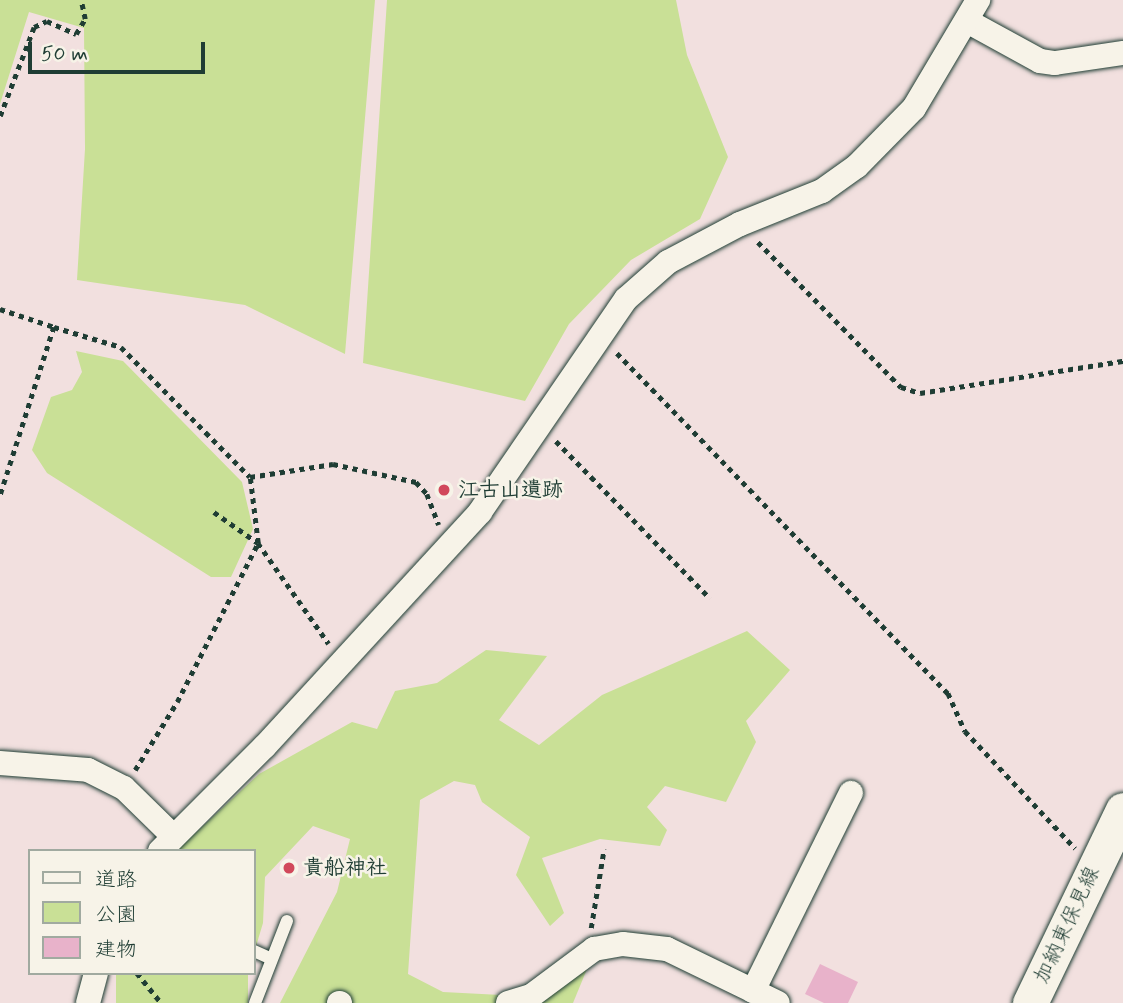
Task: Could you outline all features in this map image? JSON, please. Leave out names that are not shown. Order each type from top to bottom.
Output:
[{"type":"main road","name":"加納東保見線","points":[[1030,1003],[1123,810]]},
{"type":"street","points":[[0,763],[88,770],[124,788],[167,843],[343,662],[480,512],[538,423],[601,338],[626,299],[649,277],[740,224],[822,191],[857,166],[914,108],[972,10],[1040,61],[1055,63],[1123,53]]},
{"type":"street","points":[[753,991],[850,793]]},
{"type":"street","points":[[508,1003],[531,996],[590,951],[623,944],[667,949],[778,1003]]},
{"type":"street","points":[[88,1003],[95,975]]},
{"type":"lane","points":[[255,1003],[270,958],[287,921]]},
{"type":"lane","points":[[256,952],[270,958]]},
{"type":"path","points":[[0,116],[34,27],[47,22],[76,34],[85,19],[81,0]]},
{"type":"path","points":[[740,224],[901,387],[920,393],[1123,361]]},
{"type":"path","points":[[0,309],[121,347],[250,477],[258,543],[177,702],[124,788]]},
{"type":"path","points":[[0,496],[54,327]]},
{"type":"path","points":[[601,338],[948,693],[965,731],[1052,828],[1096,864]]},
{"type":"path","points":[[538,423],[710,598]]},
{"type":"path","points":[[250,477],[333,464],[416,482],[427,494],[447,549]]},
{"type":"path","points":[[214,512],[258,543],[343,662]]},
{"type":"path","points":[[590,951],[604,849]]},
{"type":"path","points":[[139,975],[161,1003]]},
{"type":"green space","points":[[0,0],[375,0],[345,354],[245,305],[77,280],[85,149],[84,28],[29,12],[0,104]]},
{"type":"green space","points":[[387,0],[676,0],[687,55],[728,157],[700,219],[631,260],[569,324],[525,401],[363,363]]},
{"type":"green space","points":[[76,351],[123,361],[242,482],[253,529],[231,577],[211,577],[47,473],[32,450],[51,397],[72,390],[82,372]]},
{"type":"green space","points":[[747,631],[790,670],[746,721],[756,742],[726,802],[665,786],[647,807],[667,830],[660,846],[600,839],[542,858],[564,913],[550,926],[516,875],[530,837],[482,802],[475,785],[454,781],[420,800],[408,974],[443,992],[501,995],[523,1003],[280,1003],[337,892],[350,839],[313,826],[265,877],[263,923],[256,946],[256,849],[178,849],[259,774],[352,722],[377,729],[395,691],[437,683],[486,650],[547,656],[499,720],[539,745],[602,695]]},
{"type":"green space","points":[[587,969],[573,1003],[530,1003]]},
{"type":"green space","points":[[116,975],[248,975],[248,1003],[116,1003]]},
{"type":"building","points":[[820,964],[858,982],[848,1003],[824,1003],[805,994]]},
{"type":"place","name":"江古山遺跡","points":[[444,490]]},
{"type":"place","name":"貴船神社","points":[[289,868]]}]
